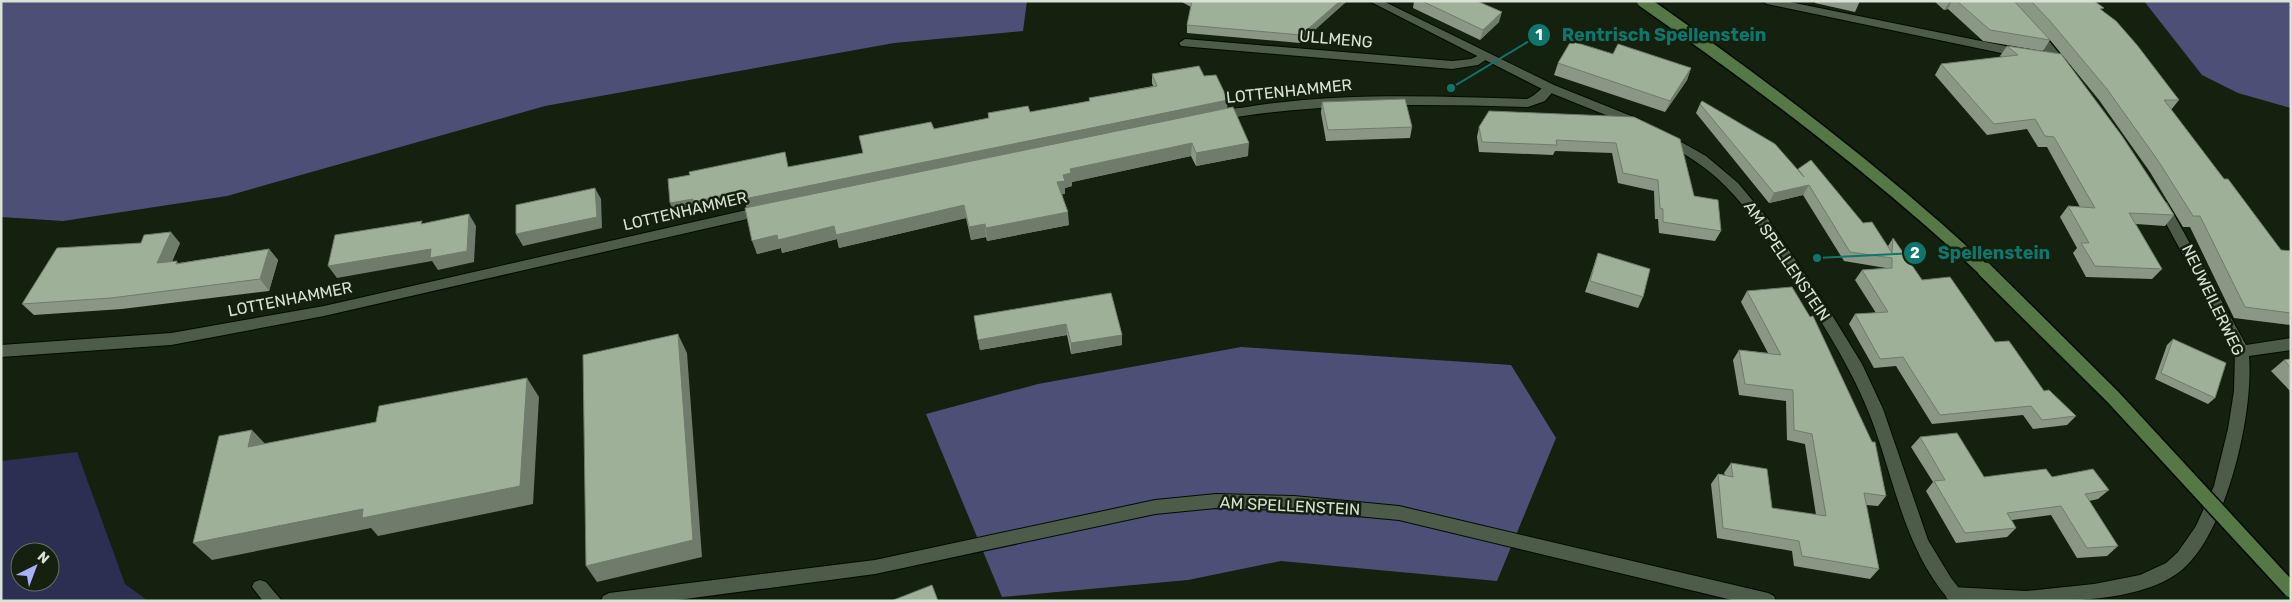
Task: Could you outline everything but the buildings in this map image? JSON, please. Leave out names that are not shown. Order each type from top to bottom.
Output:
[{"type":"main road","points":[[1643,1],[1731,61],[1834,140],[2001,285],[2161,446],[2291,590]]},
{"type":"street","name":"AM SPELLENSTEIN","points":[[1374,1],[1550,88],[1653,130],[1691,152],[1721,174],[1744,196],[1765,223],[1824,312],[1857,368],[1883,428],[1910,516],[1927,553],[1953,598]]},
{"type":"street","points":[[1767,1],[2035,56],[2058,59]]},
{"type":"street","points":[[2027,24],[2069,74]]},
{"type":"street","name":"ULLMENG","points":[[1185,43],[1452,65],[1484,57]]},
{"type":"street","name":"LOTTENHAMMER","points":[[1203,120],[1322,102],[1384,99],[1528,103],[1541,98],[1550,88]]},
{"type":"street","name":"NEUWEILERWEG","points":[[1953,598],[2010,599],[2091,593],[2136,583],[2170,569],[2188,552],[2203,528],[2227,469],[2242,396],[2244,375],[2242,351],[2181,236],[2156,194]]},
{"type":"street","name":"LOTTENHAMMER","points":[[1,351],[171,339],[324,311],[779,208]]},
{"type":"street","points":[[2242,351],[2291,344]]},
{"type":"street","name":"AM SPELLENSTEIN","points":[[609,601],[875,566],[1154,507],[1216,501],[1265,502],[1399,513],[1768,601]]},
{"type":"street","points":[[260,588],[274,601]]},
{"type":"shaded area","points":[[1,1],[1027,1],[1023,31],[894,43],[545,106],[227,196],[63,221],[1,217]]},
{"type":"shaded area","points":[[2144,1],[2291,1],[2291,108],[2238,93],[2202,75]]},
{"type":"shaded area","points":[[1241,347],[1511,365],[1556,438],[1497,581],[1281,561],[1188,580],[1002,597],[926,414],[1038,384]]},
{"type":"shaded area","points":[[77,452],[125,584],[148,601],[1,601],[1,461]]},
{"type":"place","name":"Rentrisch Spellenstein","points":[[1451,88]]},
{"type":"place","name":"Spellenstein","points":[[1817,258]]}]
